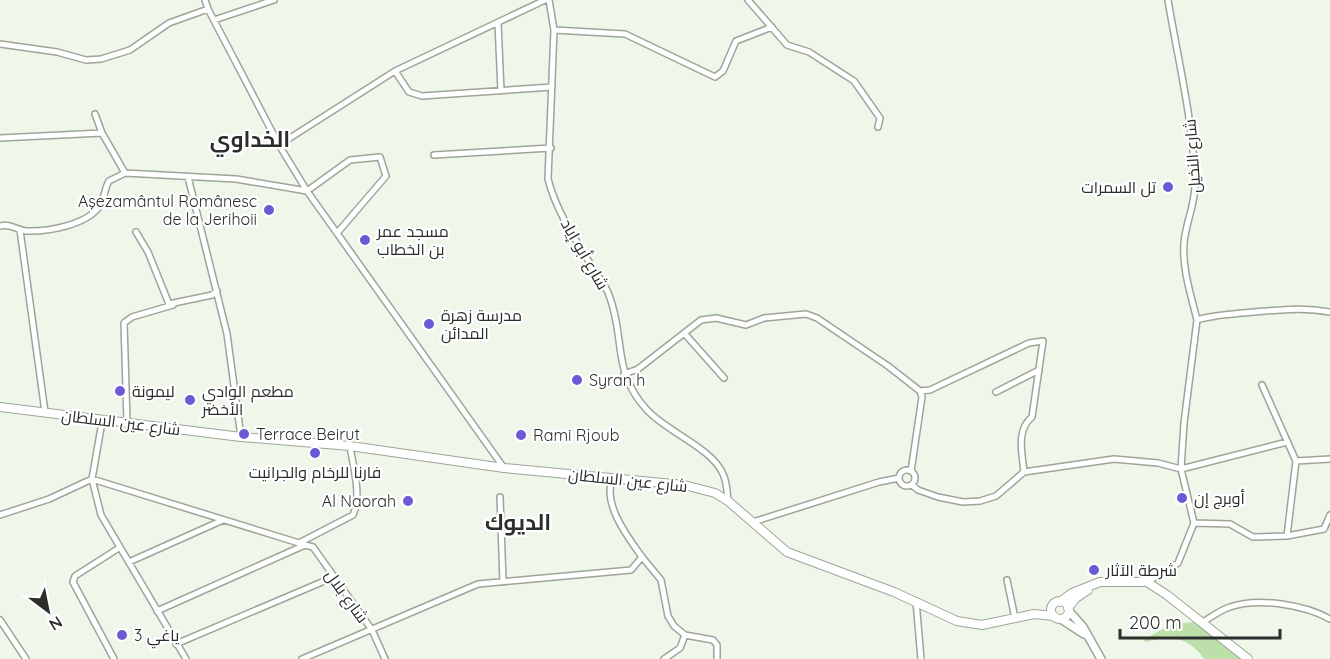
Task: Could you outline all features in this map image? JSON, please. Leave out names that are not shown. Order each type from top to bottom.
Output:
[{"type":"main road","name":"شارع عين السلطان","points":[[0,407],[102,422],[127,422],[241,437],[350,446],[504,468],[684,485],[715,493],[728,501],[787,552],[916,601],[944,616],[969,624],[982,625],[1034,614],[1057,617],[1069,610],[1083,593],[1115,580]]},
{"type":"main road","name":"شارع عين السلطان","points":[[1015,618],[1056,604],[1085,587],[1115,580],[1147,582]]},
{"type":"main road","points":[[1147,582],[1248,659]]},
{"type":"main road","points":[[1057,617],[1056,604],[1069,610]]},
{"type":"street","points":[[205,0],[279,145],[306,191],[338,232],[504,468]]},
{"type":"street","points":[[214,20],[274,0]]},
{"type":"street","points":[[279,145],[395,71],[547,0]]},
{"type":"street","name":"شارع أبو إياد","points":[[547,0],[554,30],[548,179],[551,189],[571,231],[609,294],[617,324],[624,374],[630,390],[653,416],[715,462],[725,478],[728,501]]},
{"type":"street","points":[[748,0],[787,45],[809,52],[854,81],[880,118],[878,127]]},
{"type":"street","name":"شارع النخيل","points":[[1168,0],[1193,137],[1195,202],[1187,225],[1184,246],[1187,281],[1197,320]]},
{"type":"street","points":[[0,44],[57,52],[86,60],[101,59],[130,50],[169,23],[208,9]]},
{"type":"street","points":[[498,23],[501,91]]},
{"type":"street","points":[[554,30],[625,34],[715,77],[723,71],[736,41],[759,34],[772,27]]},
{"type":"street","points":[[395,71],[406,89],[413,95],[552,87]]},
{"type":"street","points":[[95,114],[102,133],[124,173]]},
{"type":"street","points":[[0,138],[102,133]]},
{"type":"street","points":[[435,155],[551,148]]},
{"type":"street","points":[[0,226],[12,225],[20,230],[55,230],[90,214],[100,204],[109,181],[124,173],[236,179],[306,191],[350,160],[380,157],[386,176],[338,232]]},
{"type":"street","points":[[188,177],[227,334],[241,437]]},
{"type":"street","points":[[20,230],[45,412]]},
{"type":"street","points":[[136,232],[148,252],[166,300],[173,305]]},
{"type":"street","points":[[127,422],[124,323],[128,318],[212,295],[217,291]]},
{"type":"street","points":[[161,308],[166,300]]},
{"type":"street","points":[[1147,582],[1178,563],[1194,523],[1181,469],[1184,423],[1197,320],[1218,313],[1242,313],[1278,308],[1308,308],[1330,312]]},
{"type":"street","points":[[624,374],[638,369],[706,318],[746,325],[791,314],[812,315],[888,366],[920,391],[922,397],[911,471],[915,477],[912,485]]},
{"type":"street","points":[[684,333],[724,378]]},
{"type":"street","points":[[920,391],[930,390],[1029,343],[1043,341],[1032,417],[1026,422],[1021,437],[1024,472]]},
{"type":"street","points":[[996,392],[1039,370]]},
{"type":"street","points":[[1262,385],[1296,461],[1287,537]]},
{"type":"street","points":[[102,422],[92,479],[101,515],[186,659]]},
{"type":"street","points":[[899,478],[905,486],[912,485],[918,490],[938,497],[963,502],[980,501],[1001,492],[1024,472],[1114,459],[1158,463],[1181,469],[1287,442]]},
{"type":"street","points":[[157,611],[302,544],[348,520],[355,512],[356,484],[350,446]]},
{"type":"street","points":[[1296,461],[1330,459]]},
{"type":"street","points":[[753,522],[879,482],[899,478],[903,471],[911,471]]},
{"type":"street","points":[[612,478],[608,493],[611,503],[642,557],[661,580],[670,620],[685,635],[713,640],[717,645],[717,659]]},
{"type":"street","points":[[0,515],[49,499],[92,479],[313,547],[313,537]]},
{"type":"street","points":[[500,497],[503,582]]},
{"type":"street","points":[[1194,523],[1230,524],[1253,537],[1287,537],[1324,529],[1330,515]]},
{"type":"street","points":[[129,562],[223,520]]},
{"type":"street","name":"شارع بلال","points":[[313,547],[372,630],[385,659]]},
{"type":"street","points":[[114,659],[73,582],[75,576],[119,548]]},
{"type":"street","points":[[302,659],[478,584],[626,571],[634,568],[642,557]]},
{"type":"street","points":[[176,644],[322,582],[331,574]]},
{"type":"street","points":[[1007,580],[1015,618]]},
{"type":"street","points":[[916,601],[921,659]]},
{"type":"street","points":[[1201,623],[1230,606],[1271,603],[1307,609],[1330,619]]},
{"type":"street","points":[[1069,610],[1083,627],[1101,659]]},
{"type":"street","points":[[1057,617],[1081,631],[1091,643]]},
{"type":"street","points":[[0,620],[26,659]]},
{"type":"street","points":[[664,659],[680,648],[685,635]]},
{"type":"green space","points":[[1195,622],[1241,659],[1204,659],[1192,646],[1177,639],[1162,638],[1145,642],[1144,640],[1171,624]]},
{"type":"place","name":"تل السمرات","points":[[1168,187]]},
{"type":"place","name":"Aşezamântul Românesc de la Jerihoii","points":[[269,210]]},
{"type":"place","name":"مسجد عمر بن الخطاب","points":[[365,240]]},
{"type":"place","name":"مدرسة زهرة المدائن","points":[[429,324]]},
{"type":"place","name":"Syran h","points":[[577,380]]},
{"type":"place","name":"ليمونة","points":[[120,391]]},
{"type":"place","name":"مطعم الوادي الأخضر","points":[[190,400]]},
{"type":"place","name":"Terrace Beirut","points":[[244,434]]},
{"type":"place","name":"Rami Rjoub","points":[[521,435]]},
{"type":"place","name":"فارنا للرخام والجرانيت","points":[[315,453]]},
{"type":"place","name":"أوبرج إن","points":[[1182,498]]},
{"type":"place","name":"Al Naorah","points":[[408,501]]},
{"type":"place","name":"شرطة الآثار","points":[[1094,570]]},
{"type":"place","name":"ياغي 3","points":[[122,635]]},
{"type":"district","name":"الخداوي","points":[[250,139]]},
{"type":"district","name":"الديوك","points":[[518,522]]}]
